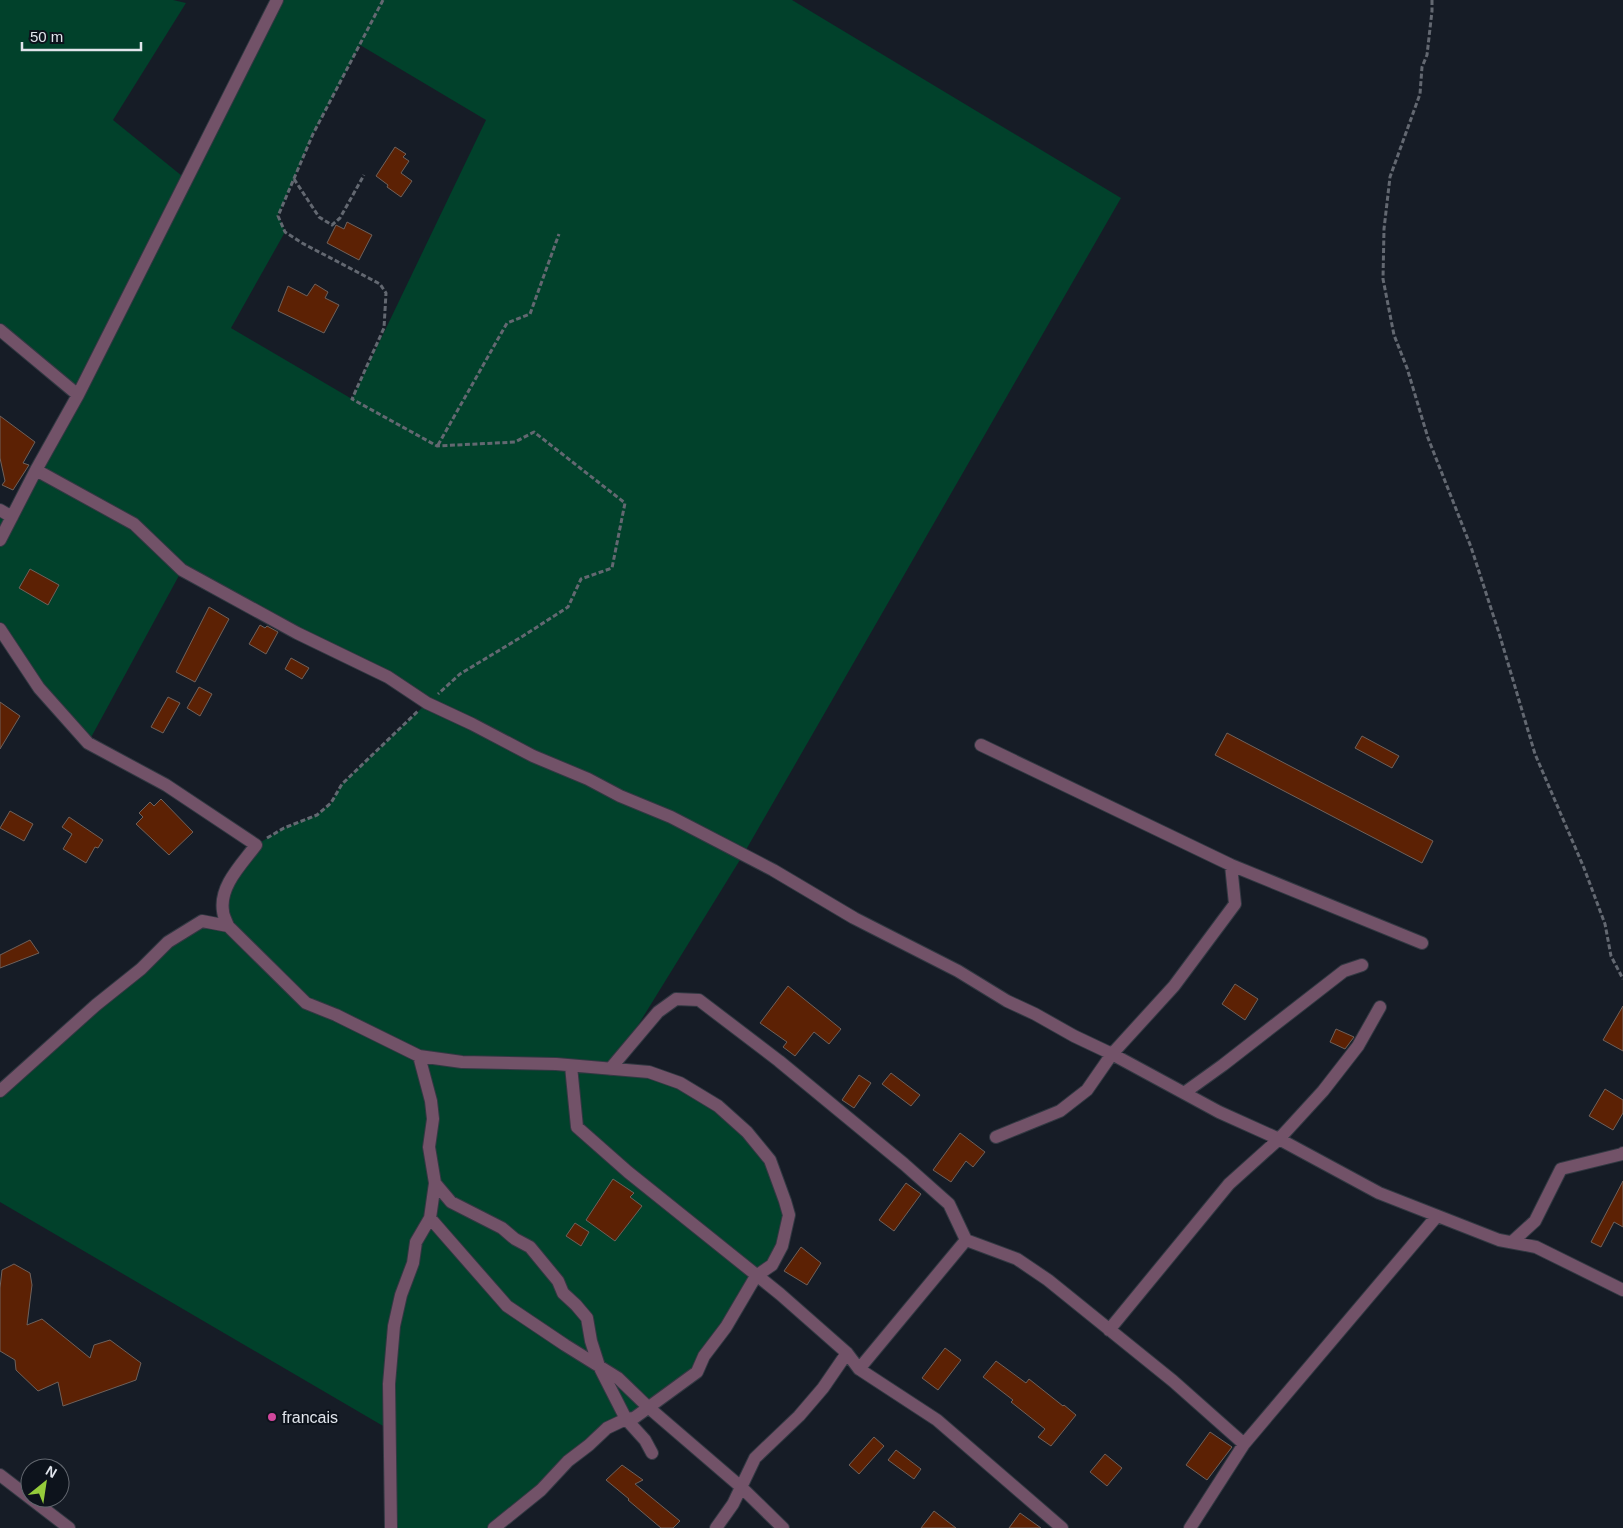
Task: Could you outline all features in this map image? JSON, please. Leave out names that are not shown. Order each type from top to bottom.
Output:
[{"type":"street","points":[[0,540],[78,395],[277,0]]},
{"type":"street","points":[[0,330],[78,395]]},
{"type":"street","points":[[36,470],[134,524],[182,570],[297,633],[388,677],[427,703],[533,756],[671,817],[773,870],[854,918],[958,971],[1007,1001],[1112,1054],[1219,1112],[1279,1139],[1379,1193],[1499,1240],[1536,1247],[1623,1290]]},
{"type":"street","points":[[0,510],[12,517]]},
{"type":"street","points":[[0,629],[39,688],[88,743],[166,785],[256,845],[231,878],[224,892],[223,911],[228,926],[306,1003],[336,1015],[419,1056],[462,1062],[571,1066],[649,1072],[680,1083],[718,1106],[747,1132],[770,1160],[788,1215],[782,1246],[772,1265],[756,1276],[726,1327],[704,1356],[697,1372],[634,1418],[606,1428],[568,1461],[541,1490],[494,1528]]},
{"type":"street","points":[[981,744],[1231,865],[1422,942]]},
{"type":"street","points":[[996,1137],[1060,1111],[1087,1090],[1112,1054],[1174,986],[1235,904],[1231,865]]},
{"type":"street","points":[[0,1091],[96,1005],[141,969],[168,942],[202,921],[228,926]]},
{"type":"street","points":[[1184,1093],[1344,971],[1362,965]]},
{"type":"street","points":[[610,1069],[658,1012],[676,999],[699,1000],[786,1067],[904,1164],[948,1204],[966,1240],[1017,1259],[1048,1280],[1173,1381],[1244,1444]]},
{"type":"street","points":[[1108,1330],[1229,1184],[1279,1139],[1323,1091],[1358,1046],[1380,1007]]},
{"type":"street","points":[[391,1528],[389,1384],[394,1326],[401,1295],[413,1263],[416,1242],[430,1218],[435,1183],[430,1147],[433,1119],[431,1101],[419,1056]]},
{"type":"street","points":[[571,1066],[577,1127],[628,1172],[780,1294],[847,1353],[859,1369],[937,1420],[1062,1528]]},
{"type":"street","points":[[1512,1242],[1534,1220],[1561,1169],[1623,1153]]},
{"type":"street","points":[[435,1183],[451,1202],[502,1228],[515,1239],[530,1247],[558,1281],[564,1293],[587,1318],[591,1341],[600,1366],[626,1420],[645,1440],[652,1453]]},
{"type":"street","points":[[1190,1528],[1244,1444],[1437,1216]]},
{"type":"street","points":[[430,1218],[507,1306],[618,1378],[648,1407],[741,1487],[783,1528]]},
{"type":"street","points":[[859,1369],[966,1240]]},
{"type":"street","points":[[716,1528],[733,1504],[755,1458],[799,1416],[847,1353]]},
{"type":"street","points":[[0,1475],[69,1528]]},
{"type":"path","points":[[256,845],[284,828],[317,815],[331,803],[342,784],[460,674],[568,607],[581,579],[612,568],[625,504],[534,432],[515,442],[437,446],[352,399],[384,328],[386,293],[380,284],[285,232],[278,216],[313,134],[383,0]]},
{"type":"path","points":[[1432,0],[1427,55],[1422,67],[1420,94],[1390,177],[1384,230],[1383,279],[1394,335],[1407,368],[1428,438],[1476,563],[1535,754],[1584,868],[1605,924],[1611,956],[1623,980]]},
{"type":"path","points":[[294,178],[319,217],[332,225],[340,218],[364,175]]},
{"type":"path","points":[[437,446],[507,323],[530,314],[559,234]]},
{"type":"green space","points":[[0,0],[173,0],[186,3],[113,120],[187,180],[281,0],[792,0],[1121,198],[743,855],[611,1069],[671,1080],[718,1106],[770,1160],[785,1201],[782,1246],[697,1372],[607,1428],[494,1528],[394,1528],[390,1430],[0,1202],[0,1095],[141,969],[202,921],[228,926],[224,892],[256,845],[284,828],[317,815],[331,803],[342,784],[427,703],[182,570],[88,743],[0,629],[0,510],[11,517],[76,393],[0,330]],"holes":[[[360,45],[486,120],[352,399],[231,328],[285,232],[278,215],[313,134]]]},
{"type":"building","points":[[395,147],[406,154],[403,157],[409,161],[401,173],[412,181],[401,197],[376,176]]},
{"type":"building","points":[[347,222],[372,235],[359,260],[327,243],[336,225],[344,229]]},
{"type":"building","points":[[315,284],[328,292],[325,298],[339,305],[324,333],[278,311],[288,286],[307,296]]},
{"type":"building","points":[[0,416],[35,442],[23,463],[29,465],[13,490],[2,485],[5,481],[0,458]]},
{"type":"building","points":[[30,569],[59,585],[48,605],[19,588]]},
{"type":"building","points":[[209,607],[229,619],[195,682],[176,672]]},
{"type":"building","points":[[260,625],[265,628],[267,626],[278,632],[266,654],[249,644]]},
{"type":"building","points":[[291,658],[309,668],[302,679],[285,669]]},
{"type":"building","points":[[199,687],[212,694],[200,716],[187,708]]},
{"type":"building","points":[[168,697],[180,703],[163,733],[151,727]]},
{"type":"building","points":[[0,702],[20,716],[0,749]]},
{"type":"building","points":[[1227,733],[1433,841],[1422,863],[1215,755]]},
{"type":"building","points":[[1362,736],[1399,756],[1392,768],[1355,748]]},
{"type":"building","points":[[161,799],[193,832],[169,855],[136,824],[143,817],[139,813],[150,802],[154,806]]},
{"type":"building","points":[[10,811],[33,824],[24,841],[0,828]]},
{"type":"building","points":[[69,817],[103,840],[98,848],[95,847],[86,863],[63,849],[72,834],[62,827]]},
{"type":"building","points":[[30,940],[39,953],[0,968],[0,955]]},
{"type":"building","points":[[1235,984],[1258,999],[1245,1020],[1222,1004]]},
{"type":"building","points":[[788,986],[841,1029],[829,1044],[814,1032],[795,1056],[783,1047],[787,1042],[760,1023]]},
{"type":"building","points":[[1623,1006],[1623,1051],[1603,1040]]},
{"type":"building","points":[[1336,1029],[1354,1037],[1345,1049],[1330,1042]]},
{"type":"building","points":[[891,1073],[920,1095],[911,1106],[882,1084]]},
{"type":"building","points":[[859,1075],[871,1083],[854,1108],[842,1100]]},
{"type":"building","points":[[1605,1089],[1623,1100],[1623,1113],[1613,1130],[1589,1116]]},
{"type":"building","points":[[960,1133],[985,1152],[973,1167],[966,1161],[951,1182],[933,1170]]},
{"type":"building","points":[[613,1179],[634,1193],[630,1197],[642,1206],[615,1241],[586,1220]]},
{"type":"building","points":[[1623,1181],[1623,1227],[1614,1222],[1601,1247],[1591,1242]]},
{"type":"building","points":[[906,1183],[921,1194],[894,1231],[879,1220]]},
{"type":"building","points":[[575,1223],[589,1232],[581,1246],[566,1236]]},
{"type":"building","points":[[801,1247],[821,1263],[807,1285],[784,1271]]},
{"type":"building","points":[[14,1264],[30,1273],[32,1285],[27,1325],[42,1319],[90,1358],[94,1345],[110,1340],[141,1363],[136,1380],[63,1406],[58,1382],[38,1391],[16,1370],[15,1360],[0,1351],[0,1288],[2,1270]]},
{"type":"building","points":[[945,1348],[961,1360],[938,1390],[922,1378]]},
{"type":"building","points":[[996,1361],[1026,1383],[1029,1379],[1076,1415],[1051,1446],[1038,1437],[1045,1429],[1011,1402],[1013,1400],[983,1377]]},
{"type":"building","points":[[1210,1432],[1232,1447],[1207,1480],[1186,1465]]},
{"type":"building","points":[[874,1437],[884,1446],[859,1474],[849,1465]]},
{"type":"building","points":[[896,1450],[921,1469],[914,1479],[888,1460]]},
{"type":"building","points":[[1105,1454],[1122,1468],[1107,1486],[1090,1472]]},
{"type":"building","points":[[622,1465],[643,1480],[635,1484],[680,1521],[673,1528],[661,1528],[606,1480]]},
{"type":"building","points":[[934,1511],[956,1528],[921,1528]]},
{"type":"building","points":[[1020,1513],[1041,1528],[1009,1528]]},
{"type":"place","name":"francais","points":[[272,1417]]}]
